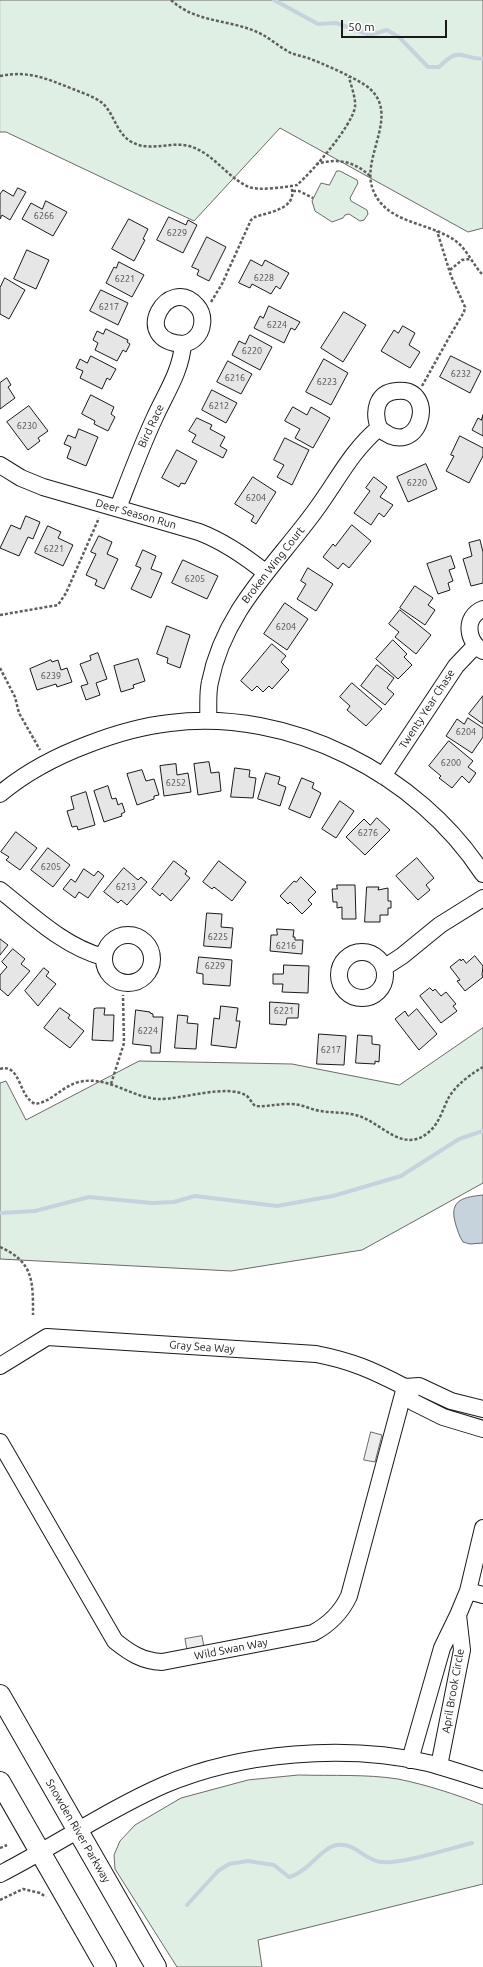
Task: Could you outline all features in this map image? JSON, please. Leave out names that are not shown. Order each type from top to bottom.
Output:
[{"type":"main road","name":"Snowden River Parkway","points":[[0,1695],[156,1967]]},
{"type":"main road","points":[[0,1782],[106,1967]]},
{"type":"street","points":[[179,297],[189,299],[197,305],[203,319],[200,331],[194,339],[183,344],[172,344],[164,339],[158,332],[156,323],[156,315],[161,306],[170,299],[179,297]]},
{"type":"street","name":"Bird Race","points":[[111,506],[137,458],[182,360],[183,344]]},
{"type":"street","points":[[398,390],[407,392],[414,396],[421,408],[422,417],[419,425],[413,432],[403,437],[395,437],[387,434],[379,428],[375,418],[375,408],[384,395],[398,390]]},
{"type":"street","name":"Broken Wing Court","points":[[208,721],[209,684],[214,662],[223,638],[246,597],[315,512],[354,453],[379,428]]},
{"type":"street","name":"Deer Season Run","points":[[0,465],[21,478],[43,487],[111,506],[219,540],[239,551],[266,573]]},
{"type":"street","name":"Twenty Year Chase","points":[[383,776],[456,666],[479,649],[470,638],[470,624],[473,616],[483,609]]},
{"type":"street","points":[[0,794],[48,762],[72,750],[121,732],[171,723],[208,721],[277,730],[308,739],[350,755],[383,776],[425,807],[462,847],[483,874]]},
{"type":"street","points":[[0,890],[71,945],[86,952],[103,957]]},
{"type":"street","points":[[385,968],[440,925],[483,898]]},
{"type":"street","name":"Gray Sea Way","points":[[0,1366],[47,1337],[316,1354],[344,1359],[405,1387],[419,1386],[451,1401],[483,1409]]},
{"type":"street","points":[[405,1387],[413,1402],[443,1416],[483,1429]]},
{"type":"street","name":"Wild Swan Way","points":[[0,1442],[115,1641],[138,1658],[150,1662],[162,1662],[313,1633],[326,1626],[344,1609],[350,1596],[405,1387]]},
{"type":"street","name":"April Brook Circle","points":[[410,1760],[442,1648],[458,1615],[476,1593],[483,1528]]},
{"type":"street","name":"April Brook Circle","points":[[439,1766],[462,1650],[458,1615]]},
{"type":"street","points":[[0,1874],[165,1785],[224,1766],[296,1754],[330,1753],[410,1760],[439,1766],[483,1780]]},
{"type":"path","points":[[171,0],[192,15],[259,32],[292,53],[335,70],[365,85],[374,92],[382,110],[370,176],[374,194],[388,211],[397,216],[437,231],[458,243],[483,275]]},
{"type":"path","points":[[0,76],[23,74],[40,76],[91,96],[101,102],[120,131],[129,140],[140,146],[152,147],[185,145],[195,148],[207,154],[250,188],[297,185],[342,133],[352,115],[355,107],[349,77]]},
{"type":"path","points":[[315,164],[325,161],[352,163],[370,176]]},
{"type":"path","points":[[201,312],[211,302],[222,284],[251,220],[255,217],[282,209],[289,203],[293,191],[291,186]]},
{"type":"path","points":[[293,191],[299,191],[313,198]]},
{"type":"path","points":[[414,396],[426,381],[464,312],[465,307],[450,270],[437,231]]},
{"type":"path","points":[[450,270],[462,260],[470,259]]},
{"type":"path","points":[[0,615],[58,605],[111,506]]},
{"type":"path","points":[[0,668],[15,697],[19,713],[48,762]]},
{"type":"path","points":[[111,1084],[124,1043],[123,995]]},
{"type":"path","points":[[0,1069],[9,1070],[15,1074],[26,1096],[35,1104],[50,1100],[66,1087],[78,1082],[91,1081],[111,1084],[149,1097],[160,1099],[196,1094],[233,1092],[247,1097],[255,1106],[266,1107],[300,1104],[318,1110],[358,1116],[369,1120],[396,1138],[418,1139],[430,1131],[436,1124],[450,1096],[456,1088],[483,1067]]},
{"type":"path","points":[[0,1247],[10,1251],[27,1268],[33,1288],[33,1315]]},
{"type":"path","points":[[0,1848],[7,1845]]},
{"type":"path","points":[[29,1886],[31,1890]]},
{"type":"path","points":[[0,1900],[23,1889],[40,1893],[50,1900]]},
{"type":"green space","points":[[0,0],[483,0],[483,228],[468,232],[280,128],[194,221],[6,132],[0,132]]},
{"type":"green space","points":[[337,171],[340,171],[357,180],[358,183],[350,198],[351,201],[367,210],[368,214],[364,220],[360,221],[349,214],[332,222],[315,211],[312,201],[321,183],[329,185]]},
{"type":"green space","points":[[483,1028],[483,1183],[362,1250],[231,1271],[0,1259],[0,1083],[6,1081],[26,1120],[139,1061],[292,1064],[399,1085]]},
{"type":"green space","points":[[299,1775],[386,1777],[441,1790],[483,1805],[483,1884],[258,1940],[262,1967],[177,1967],[115,1869],[114,1855],[120,1841],[135,1825],[181,1798],[248,1780]]},
{"type":"shaded area","points":[[483,1195],[483,1243],[470,1244],[463,1242],[455,1222],[454,1208],[456,1204],[465,1198]]},
{"type":"shaded area","points":[[371,1432],[382,1435],[375,1462],[364,1460]]},
{"type":"shaded area","points":[[202,1636],[204,1647],[187,1650],[185,1639]]},
{"type":"building","points":[[18,188],[26,192],[10,220],[2,215],[0,219],[0,194],[3,190],[13,196]]},
{"type":"building","points":[[46,201],[67,212],[53,236],[22,219],[31,203],[42,209]]},
{"type":"building","points":[[169,217],[186,225],[188,220],[197,225],[183,253],[157,240]]},
{"type":"building","points":[[129,219],[148,229],[143,239],[145,240],[134,261],[112,249]]},
{"type":"building","points":[[207,237],[226,247],[209,281],[197,275],[199,270],[192,267]]},
{"type":"building","points":[[27,250],[49,260],[36,289],[14,279]]},
{"type":"building","points":[[251,260],[262,266],[265,260],[289,273],[280,289],[276,286],[271,294],[252,284],[250,288],[239,283]]},
{"type":"building","points":[[119,262],[144,275],[132,297],[106,283],[114,267],[116,268]]},
{"type":"building","points":[[5,278],[25,290],[9,319],[0,314],[0,288]]},
{"type":"building","points":[[101,290],[128,303],[118,325],[90,311]]},
{"type":"building","points":[[269,306],[300,322],[295,330],[291,328],[284,343],[254,328],[260,316],[263,318]]},
{"type":"building","points":[[344,312],[366,325],[343,362],[321,348]]},
{"type":"building","points":[[403,326],[415,333],[409,345],[420,352],[410,368],[381,351],[394,330],[398,333]]},
{"type":"building","points":[[106,329],[128,340],[127,342],[130,344],[126,352],[123,350],[117,361],[95,350],[98,343],[93,340],[97,331],[103,334]]},
{"type":"building","points":[[250,335],[272,347],[260,370],[232,355],[239,341],[245,344]]},
{"type":"building","points":[[91,356],[116,369],[110,380],[107,378],[102,389],[80,378],[83,371],[76,368],[80,359],[87,363]]},
{"type":"building","points":[[451,356],[481,371],[470,393],[440,377]]},
{"type":"building","points":[[324,359],[348,373],[331,405],[306,392]]},
{"type":"building","points":[[228,361],[252,374],[241,394],[217,382]]},
{"type":"building","points":[[7,378],[11,385],[8,387],[15,398],[0,409],[0,383]]},
{"type":"building","points":[[212,390],[237,403],[226,423],[202,410]]},
{"type":"building","points":[[91,395],[114,407],[111,414],[115,417],[108,431],[94,424],[95,421],[82,414]]},
{"type":"building","points":[[29,406],[48,431],[38,438],[40,441],[28,450],[7,422]]},
{"type":"building","points":[[293,407],[307,415],[311,407],[330,418],[313,448],[295,438],[300,429],[285,421]]},
{"type":"building","points":[[483,415],[483,436],[472,430],[478,418],[481,420]]},
{"type":"building","points":[[197,418],[212,425],[210,429],[225,437],[220,446],[227,450],[223,458],[192,442],[196,435],[189,431]]},
{"type":"building","points":[[79,429],[98,437],[86,466],[67,458],[71,447],[64,444],[68,435],[75,438]]},
{"type":"building","points":[[460,436],[483,448],[483,456],[469,483],[446,471],[454,456],[451,455]]},
{"type":"building","points":[[285,438],[309,450],[292,485],[277,477],[284,465],[274,460]]},
{"type":"building","points":[[177,450],[197,461],[185,484],[181,483],[179,487],[162,478]]},
{"type":"building","points":[[426,464],[437,489],[408,502],[397,477]]},
{"type":"building","points":[[253,477],[276,492],[256,524],[251,521],[254,516],[235,504]]},
{"type":"building","points":[[374,477],[387,487],[380,497],[393,505],[384,517],[379,513],[371,525],[354,513],[370,491],[366,488]]},
{"type":"building","points":[[26,516],[40,522],[33,539],[28,537],[19,556],[0,548],[11,525],[20,529]]},
{"type":"building","points":[[352,525],[371,541],[349,568],[343,563],[338,569],[323,557],[333,544],[335,546]]},
{"type":"building","points":[[48,526],[61,532],[58,538],[73,545],[63,566],[35,553]]},
{"type":"building","points":[[99,536],[112,542],[107,554],[118,559],[104,589],[95,585],[97,580],[86,575],[96,554],[91,552]]},
{"type":"building","points":[[480,540],[483,552],[483,583],[471,586],[463,559],[472,556],[469,543]]},
{"type":"building","points":[[143,550],[156,556],[151,569],[162,573],[151,598],[131,589],[141,568],[136,566]]},
{"type":"building","points":[[451,556],[455,568],[449,570],[453,581],[448,583],[450,590],[438,594],[427,564]]},
{"type":"building","points":[[183,560],[218,576],[207,599],[172,583]]},
{"type":"building","points":[[308,568],[333,584],[316,611],[297,599],[306,584],[301,581]]},
{"type":"building","points":[[415,586],[433,598],[428,605],[435,610],[425,625],[400,608]]},
{"type":"building","points":[[285,603],[308,619],[287,650],[264,634]]},
{"type":"building","points":[[400,610],[431,635],[416,654],[395,637],[399,632],[389,624]]},
{"type":"building","points":[[167,626],[190,635],[180,668],[167,663],[168,658],[157,654]]},
{"type":"building","points":[[393,640],[407,654],[404,657],[412,665],[398,679],[376,659]]},
{"type":"building","points":[[272,644],[286,656],[281,662],[289,670],[272,689],[269,686],[263,692],[257,686],[252,691],[241,681]]},
{"type":"building","points":[[98,653],[107,679],[96,683],[100,695],[86,700],[81,686],[88,684],[80,664],[91,660],[90,656]]},
{"type":"building","points":[[138,659],[145,681],[133,685],[134,688],[121,692],[114,666]]},
{"type":"building","points":[[51,660],[52,662],[58,660],[61,670],[67,668],[72,682],[57,687],[56,684],[37,690],[30,669]]},
{"type":"building","points":[[377,665],[394,678],[387,688],[394,694],[385,705],[361,686]]},
{"type":"building","points":[[352,683],[382,709],[366,726],[347,710],[350,706],[340,697]]},
{"type":"building","points":[[483,696],[483,724],[469,714]]},
{"type":"building","points":[[468,718],[483,728],[483,737],[472,753],[446,736],[457,719],[464,724]]},
{"type":"building","points":[[449,741],[473,761],[468,767],[476,773],[469,783],[462,776],[452,788],[439,778],[441,776],[429,766]]},
{"type":"building","points":[[209,762],[211,773],[219,772],[221,791],[198,795],[194,764]]},
{"type":"building","points":[[176,764],[177,775],[188,773],[191,792],[164,796],[160,766]]},
{"type":"building","points":[[235,768],[250,770],[249,777],[256,778],[253,798],[231,797]]},
{"type":"building","points":[[142,770],[146,781],[154,779],[159,795],[154,796],[154,799],[137,805],[127,774]]},
{"type":"building","points":[[266,773],[280,777],[278,784],[286,787],[280,806],[258,799]]},
{"type":"building","points":[[302,778],[314,783],[312,788],[321,793],[310,818],[289,809]]},
{"type":"building","points":[[108,786],[112,799],[116,798],[118,805],[122,803],[125,812],[121,814],[122,816],[104,822],[94,791]]},
{"type":"building","points":[[86,792],[95,825],[78,830],[77,826],[72,827],[67,811],[74,809],[71,797]]},
{"type":"building","points":[[340,801],[354,811],[336,838],[322,829]]},
{"type":"building","points":[[377,818],[390,830],[365,855],[346,837],[364,819],[370,825]]},
{"type":"building","points":[[16,832],[37,848],[20,870],[6,860],[9,857],[1,852]]},
{"type":"building","points":[[48,848],[70,865],[53,887],[31,870]]},
{"type":"building","points":[[417,858],[434,878],[426,885],[430,890],[418,900],[396,876]]},
{"type":"building","points":[[174,861],[187,871],[185,874],[190,878],[171,901],[162,893],[160,896],[152,889]]},
{"type":"building","points":[[219,861],[246,882],[232,901],[214,887],[212,889],[203,882]]},
{"type":"building","points":[[124,868],[138,880],[141,877],[147,882],[127,905],[121,900],[118,903],[104,892]]},
{"type":"building","points":[[84,869],[94,876],[98,871],[104,876],[88,898],[79,892],[75,898],[63,889],[71,879],[75,882]]},
{"type":"building","points":[[301,877],[316,892],[308,900],[312,904],[302,914],[290,902],[288,904],[280,896],[294,881],[296,882]]},
{"type":"building","points":[[337,885],[355,885],[356,919],[342,919],[342,907],[337,908],[337,902],[333,902],[332,889],[337,889]]},
{"type":"building","points":[[367,887],[379,887],[378,890],[388,888],[388,901],[391,901],[391,908],[388,908],[388,915],[380,915],[380,922],[365,922]]},
{"type":"building","points":[[207,913],[222,914],[221,927],[233,928],[231,948],[204,946]]},
{"type":"building","points":[[277,929],[294,930],[293,937],[295,937],[295,940],[303,940],[302,954],[270,951],[271,935],[277,935]]},
{"type":"building","points":[[0,939],[8,945],[0,955]]},
{"type":"building","points":[[13,949],[25,959],[21,964],[30,971],[8,996],[0,989],[0,975],[7,967],[2,962]]},
{"type":"building","points":[[475,956],[483,966],[483,977],[465,991],[457,981],[460,980],[450,967],[460,959],[461,961],[463,959],[466,963]]},
{"type":"building","points":[[199,957],[232,960],[230,986],[203,984],[203,974],[197,973]]},
{"type":"building","points":[[284,965],[309,966],[308,993],[282,992],[283,984],[273,984],[273,974],[283,974]]},
{"type":"building","points":[[44,968],[49,972],[46,976],[56,984],[38,1006],[25,991]]},
{"type":"building","points":[[430,988],[433,991],[435,989],[441,996],[446,992],[456,1004],[453,1006],[457,1011],[441,1023],[420,996]]},
{"type":"building","points":[[270,1002],[299,1004],[298,1018],[287,1018],[286,1025],[270,1024]]},
{"type":"building","points":[[221,1006],[238,1008],[236,1021],[240,1021],[236,1048],[211,1045],[214,1018],[219,1019]]},
{"type":"building","points":[[60,1008],[70,1015],[68,1018],[84,1031],[70,1048],[44,1028]]},
{"type":"building","points":[[105,1008],[104,1015],[114,1015],[113,1041],[92,1040],[94,1009]]},
{"type":"building","points":[[417,1009],[437,1034],[419,1050],[395,1019],[405,1011],[408,1016]]},
{"type":"building","points":[[136,1010],[150,1012],[153,1014],[153,1017],[163,1017],[160,1053],[151,1053],[151,1046],[133,1044]]},
{"type":"building","points":[[178,1015],[188,1016],[187,1023],[198,1024],[196,1049],[175,1048]]},
{"type":"building","points":[[319,1034],[346,1036],[344,1065],[317,1064]]},
{"type":"building","points":[[358,1035],[372,1036],[372,1044],[380,1045],[379,1062],[375,1061],[375,1064],[356,1063]]},
{"type":"waterway","points":[[274,0],[318,24],[336,23],[370,35],[387,30],[399,37],[428,67],[439,67],[451,57],[456,55],[483,59]]},
{"type":"waterway","points":[[0,1213],[35,1211],[89,1197],[152,1203],[174,1202],[195,1196],[277,1206],[333,1196],[401,1176],[459,1139],[483,1131]]},
{"type":"waterway","points":[[187,1905],[218,1871],[229,1864],[248,1861],[274,1865],[289,1877],[296,1875],[326,1850],[337,1845],[350,1846],[369,1858],[381,1862],[390,1862],[426,1856],[472,1843]]}]
